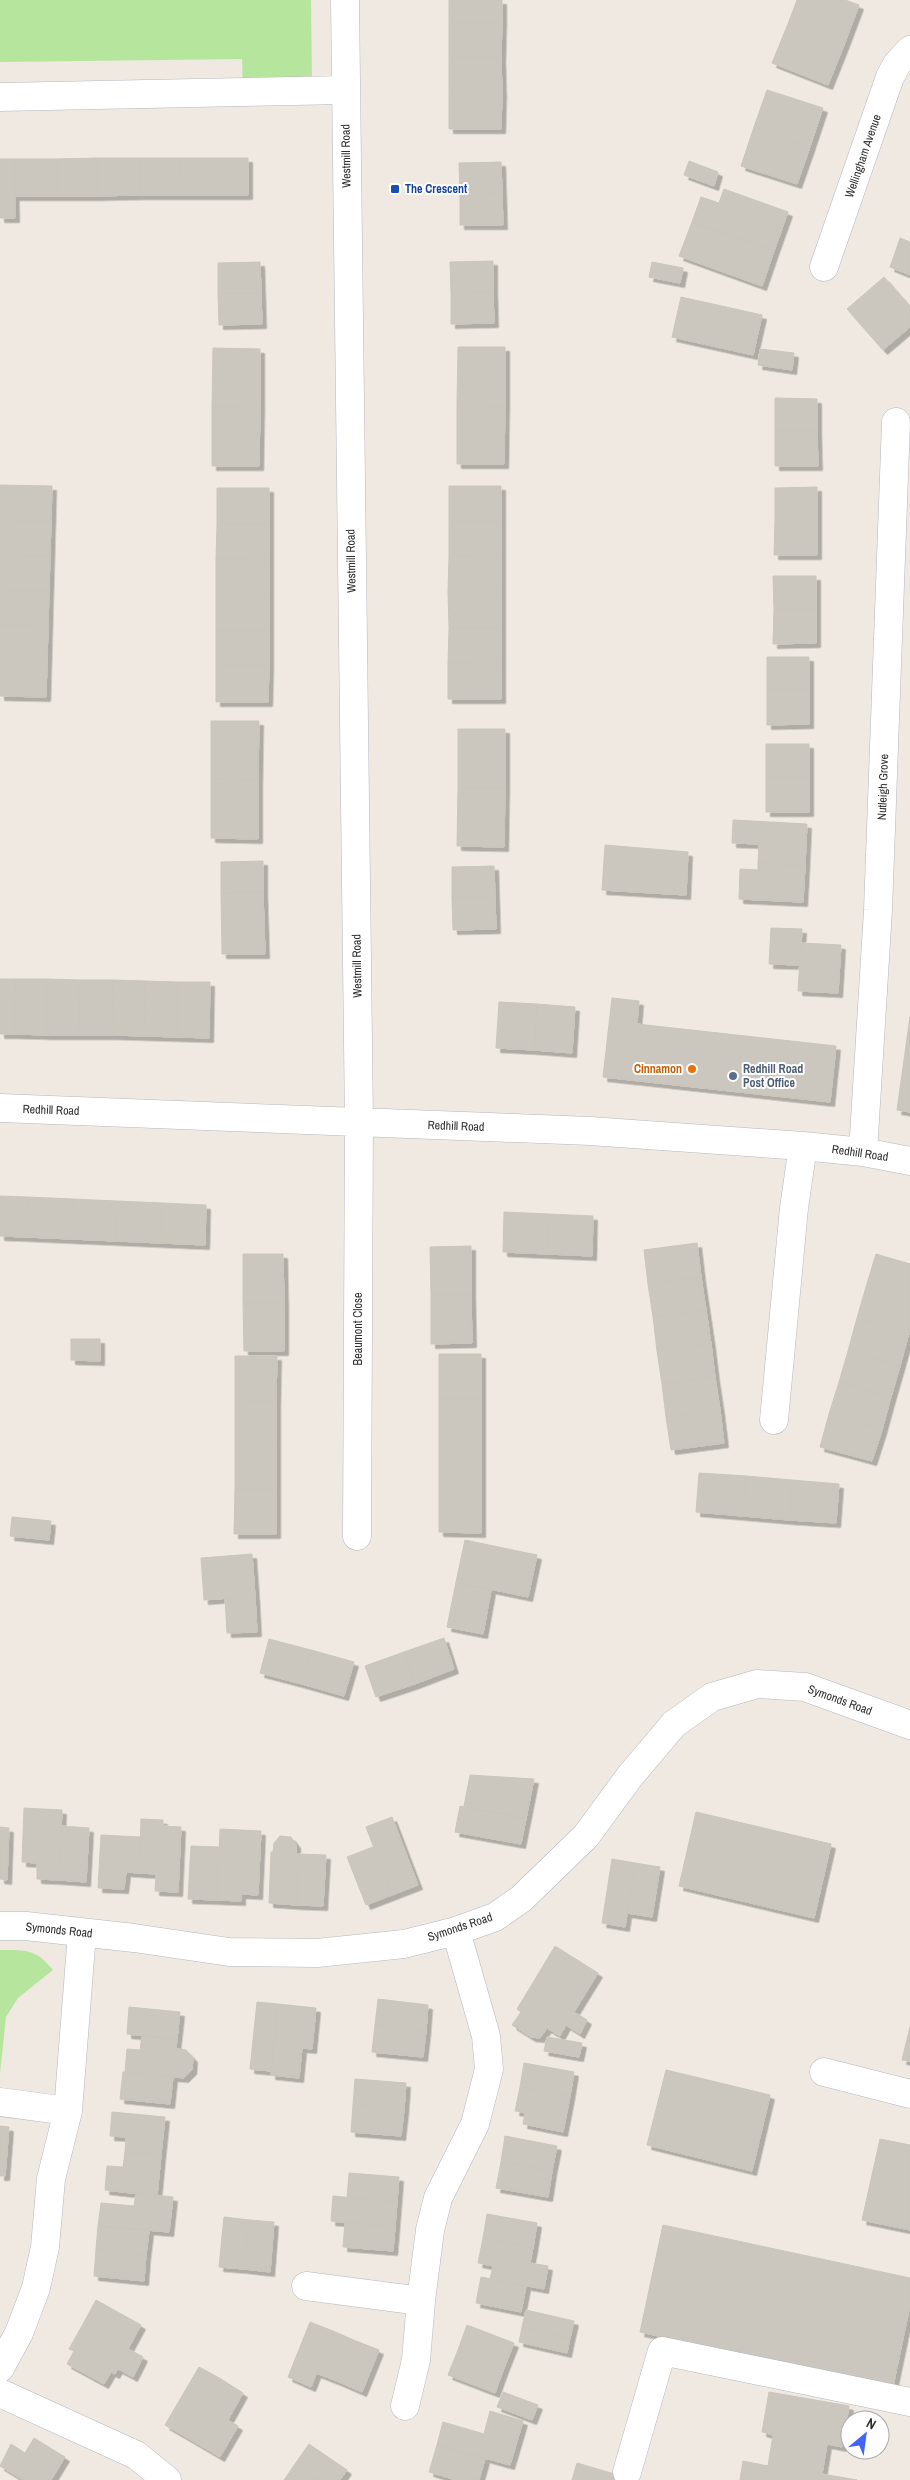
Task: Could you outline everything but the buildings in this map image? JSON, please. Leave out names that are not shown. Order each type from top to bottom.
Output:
[{"type":"street","name":"Westmill Road","points":[[345,0],[359,1122]]},
{"type":"street","name":"Wellingham Avenue","points":[[824,267],[890,77],[897,64],[910,50]]},
{"type":"street","points":[[0,97],[345,90]]},
{"type":"street","name":"Nutleigh Grove","points":[[863,1152],[878,910],[896,422]]},
{"type":"street","name":"Redhill Road","points":[[0,1108],[590,1131],[803,1146],[863,1152],[910,1161]]},
{"type":"street","name":"Beaumont Close","points":[[356,1536],[359,1122]]},
{"type":"street","points":[[774,1420],[794,1208],[803,1146]]},
{"type":"street","name":"Symonds Road","points":[[0,1926],[26,1926],[229,1952],[316,1953],[404,1944],[456,1931],[495,1917],[521,1899],[586,1836],[630,1776],[674,1724],[712,1697],[757,1684],[805,1687],[910,1726]]},
{"type":"street","points":[[405,2406],[416,2360],[430,2230],[438,2198],[475,2124],[484,2096],[489,2069],[486,2036],[456,1931]]},
{"type":"street","points":[[0,2368],[20,2333],[36,2288],[44,2247],[51,2179],[68,2111],[82,1933]]},
{"type":"street","points":[[824,2072],[910,2094]]},
{"type":"street","points":[[0,2102],[68,2111]]},
{"type":"street","points":[[306,2286],[421,2301]]},
{"type":"street","points":[[627,2472],[662,2351],[910,2402]]},
{"type":"street","points":[[0,2393],[136,2456],[167,2480]]},
{"type":"green space","points":[[0,0],[311,0],[312,83],[243,93],[242,59],[0,62]]},
{"type":"green space","points":[[0,1950],[17,1950],[36,1954],[53,1970],[18,1998],[6,2017],[0,2073]]},
{"type":"place","name":"The Crescent","points":[[395,189]]},
{"type":"place","name":"Cinnamon","points":[[692,1069]]},
{"type":"place","name":"Redhill Road Post Office","points":[[733,1076]]}]
